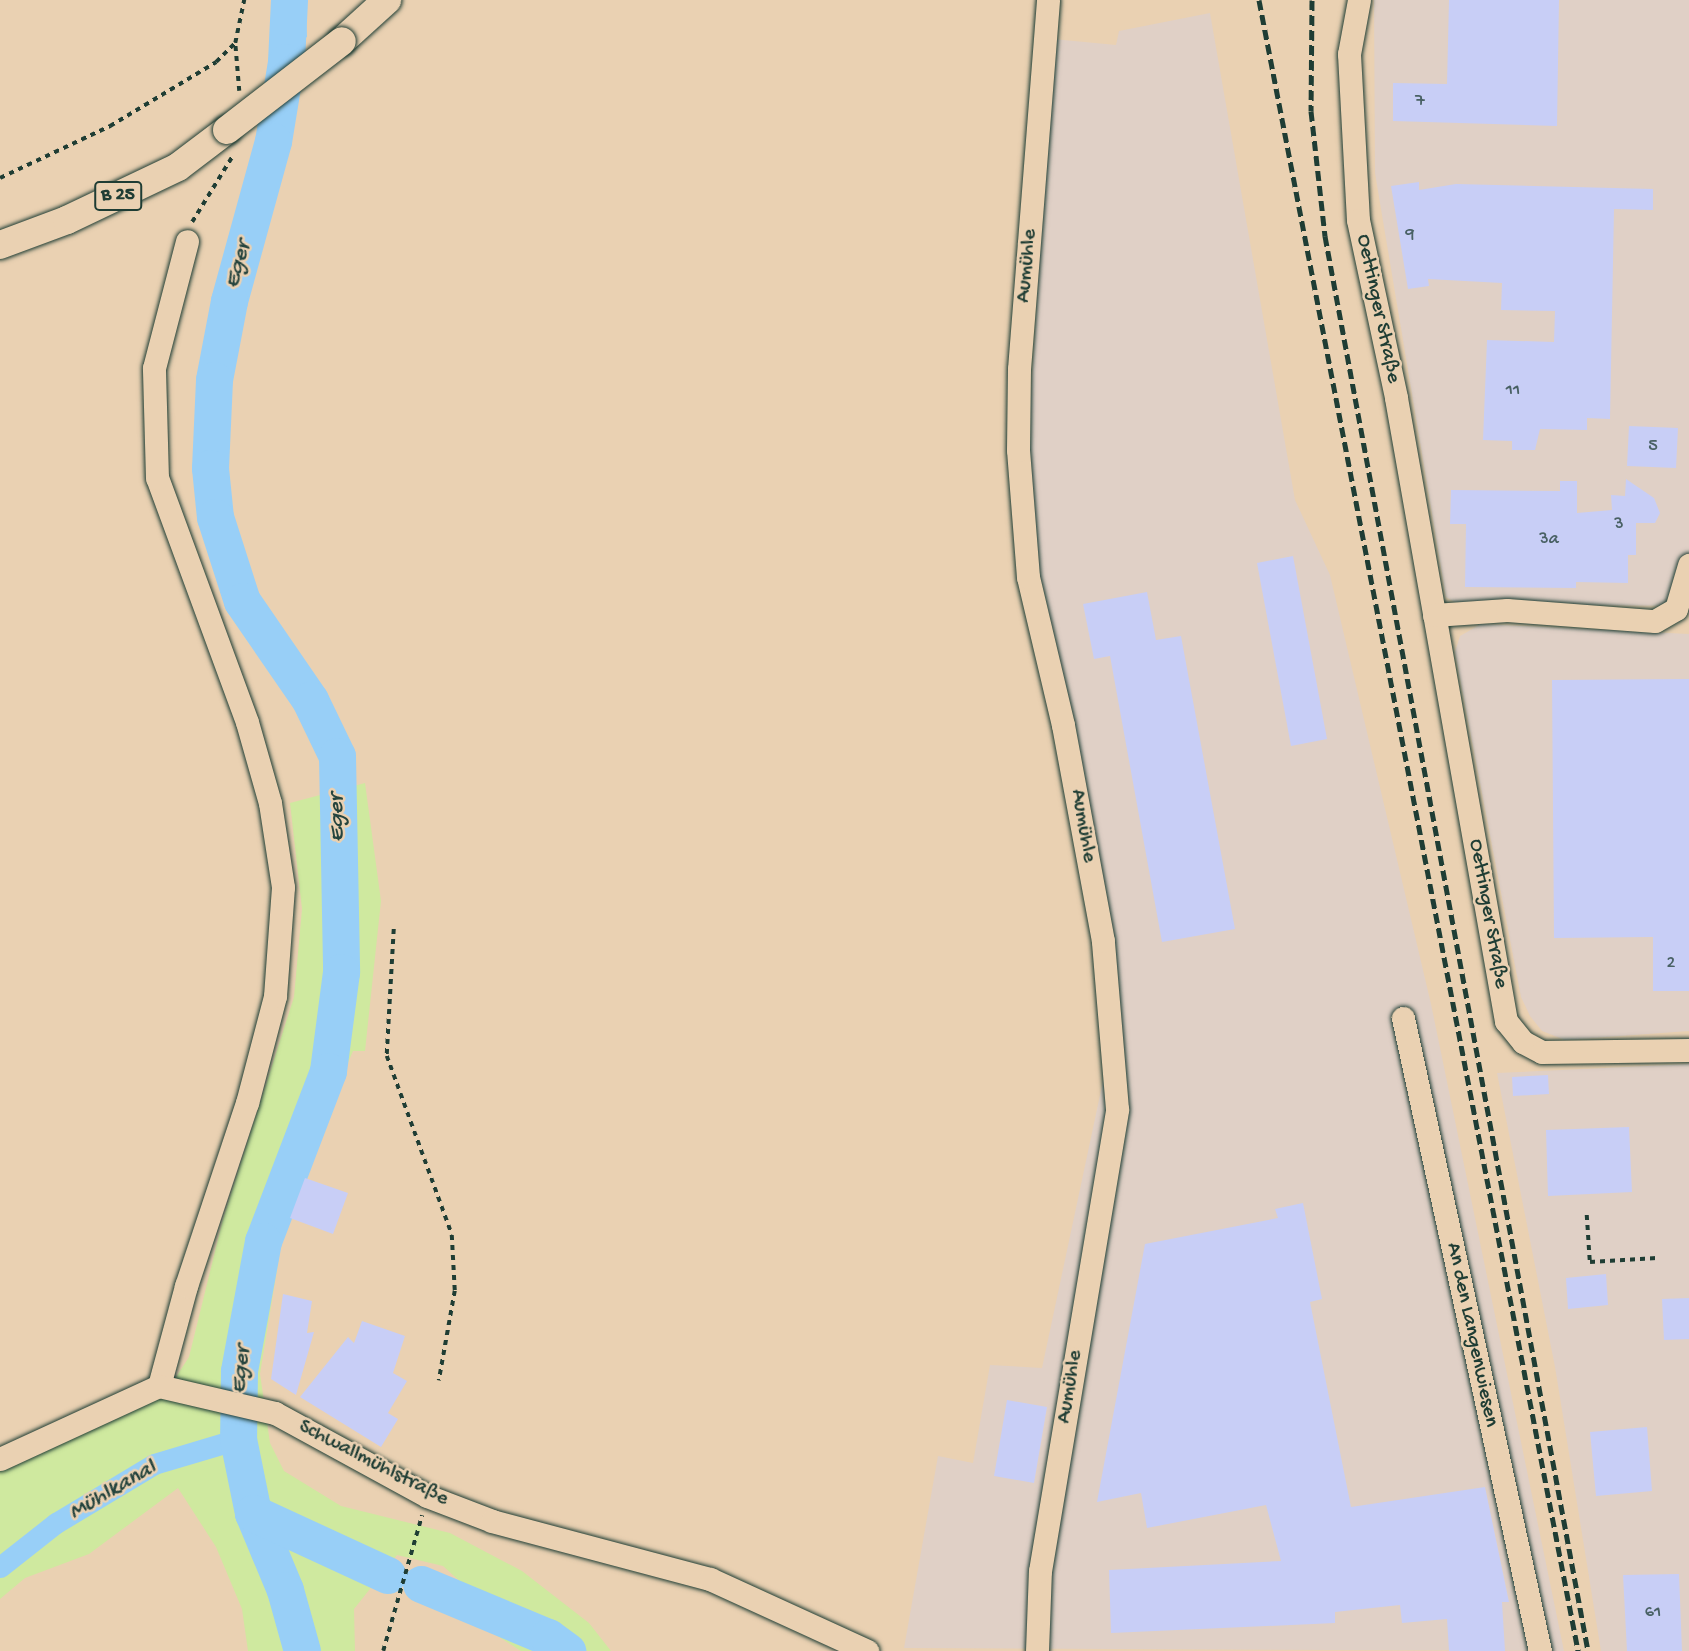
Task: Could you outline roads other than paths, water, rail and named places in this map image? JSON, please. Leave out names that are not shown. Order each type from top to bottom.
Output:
[{"type":"main road","name":"B 25","points":[[0,245],[67,220],[178,167],[342,41],[387,0]]},
{"type":"street","name":"Aumühle","points":[[1037,1651],[1040,1571],[1117,1109],[1103,941],[1063,725],[1028,577],[1019,463],[1018,369],[1048,0]]},
{"type":"street","name":"Oettinger Straße","points":[[1359,0],[1349,54],[1358,220],[1434,615],[1506,1021],[1523,1042],[1542,1052],[1689,1050]]},
{"type":"street","points":[[0,1459],[159,1386],[186,1286],[247,1103],[275,996],[283,887],[270,803],[247,722],[157,478],[154,368],[187,241]]},
{"type":"street","points":[[1434,615],[1507,610],[1655,621],[1676,609],[1689,565]]},
{"type":"street","name":"An den Langenwiesen","points":[[1403,1018],[1539,1651]]},
{"type":"street","name":"Schwallmühlstraße","points":[[159,1386],[275,1413],[427,1496],[492,1521],[710,1579],[867,1651]]},
{"type":"water","points":[[275,0],[305,0],[307,37],[276,53]]},
{"type":"waterway","name":"Eger","points":[[289,0],[286,62],[273,141],[229,301],[214,380],[210,468],[215,517],[242,601],[310,700],[337,756],[341,972],[328,1071],[263,1241],[239,1371],[238,1439],[253,1513],[285,1590],[302,1651]]},
{"type":"waterway","name":"Mühlkanal","points":[[0,1567],[56,1523],[154,1464],[238,1439]]},
{"type":"waterway","points":[[253,1513],[387,1575]]},
{"type":"waterway","points":[[421,1584],[548,1637],[567,1651]]},
{"type":"railway","points":[[1259,0],[1578,1651]]},
{"type":"railway","points":[[1312,0],[1311,111],[1325,236],[1588,1651]]}]
